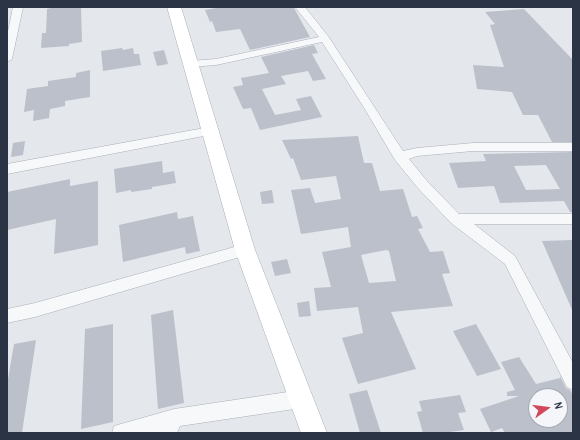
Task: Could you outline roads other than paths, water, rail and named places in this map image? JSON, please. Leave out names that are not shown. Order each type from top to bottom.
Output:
[{"type":"street","points":[[8,52],[18,7]]},
{"type":"street","points":[[174,7],[245,250],[314,433]]},
{"type":"street","points":[[300,7],[325,38],[369,106],[399,157],[422,184],[456,219],[510,260],[573,381]]},
{"type":"street","points":[[190,64],[216,62],[308,43],[325,38]]},
{"type":"street","points":[[7,169],[210,131]]},
{"type":"street","points":[[399,157],[417,152],[473,147],[573,147]]},
{"type":"street","points":[[456,219],[573,219]]},
{"type":"street","points":[[7,316],[35,310],[245,250]]},
{"type":"street","points":[[122,433],[301,399]]}]
